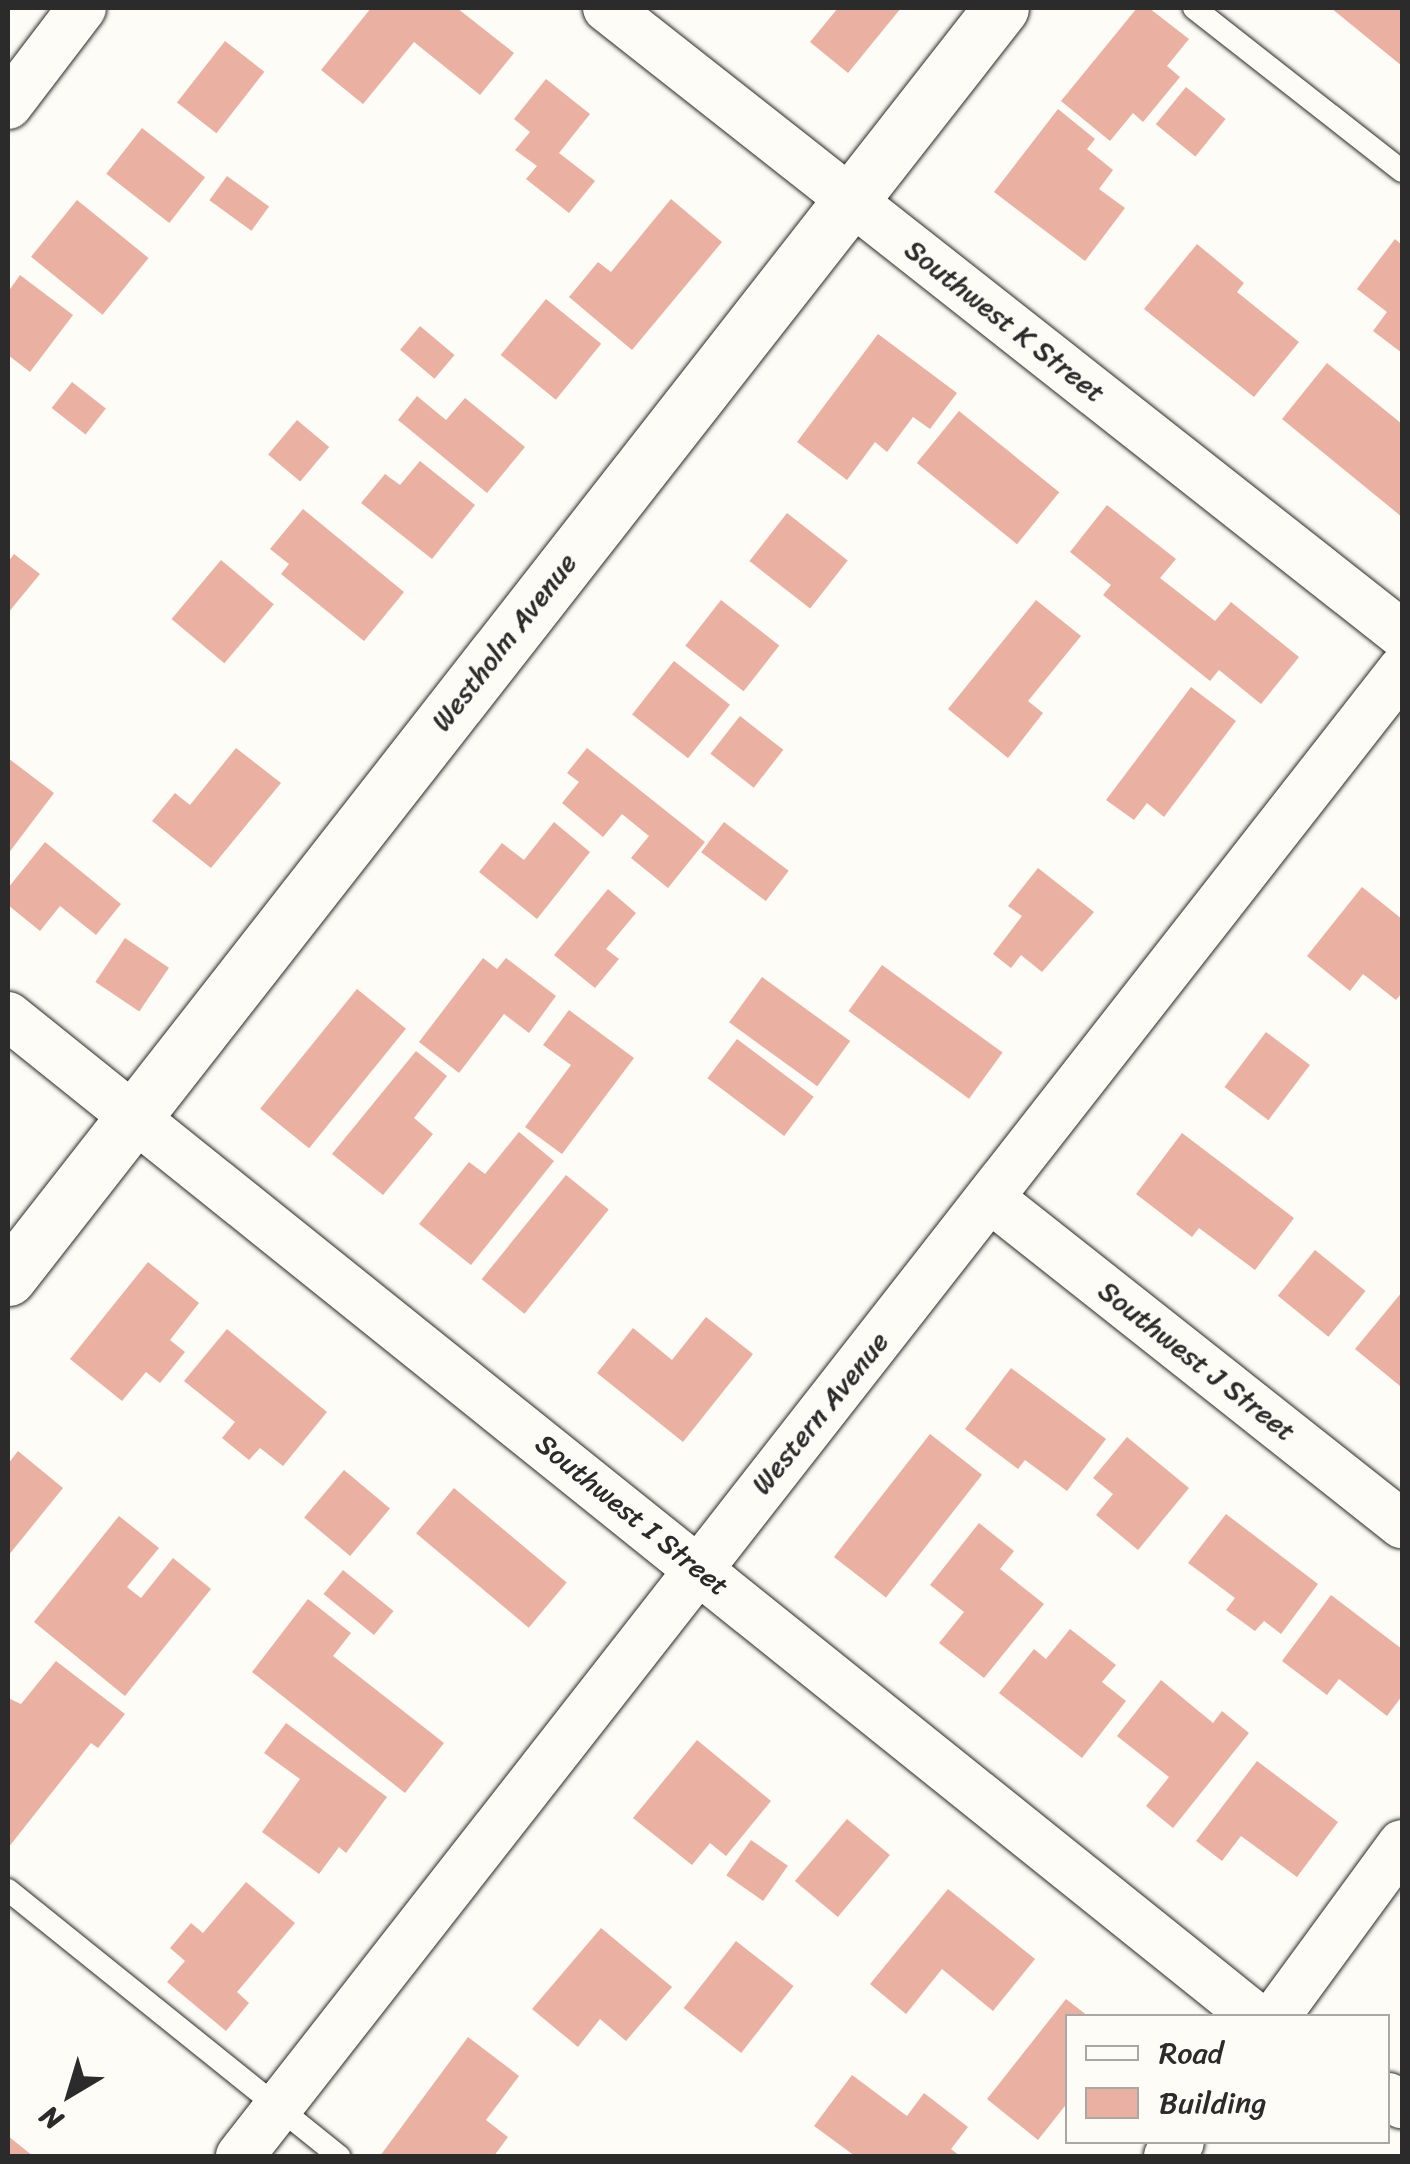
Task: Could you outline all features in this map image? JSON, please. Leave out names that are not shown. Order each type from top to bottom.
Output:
[{"type":"street","points":[[8,105],[82,8]]},
{"type":"street","name":"Southwest K Street","points":[[607,8],[1402,634]]},
{"type":"street","name":"Westholm Avenue","points":[[8,1278],[1002,8]]},
{"type":"street","name":"Western Avenue","points":[[240,2156],[1402,670]]},
{"type":"street","name":"Southwest I Street","points":[[8,1016],[1252,2014]]},
{"type":"street","name":"Southwest J Street","points":[[991,1199],[1402,1524]]},
{"type":"street","points":[[1277,2014],[1402,1844]]},
{"type":"lane","points":[[1194,8],[1402,171]]},
{"type":"lane","points":[[8,1890],[339,2156]]},
{"type":"building","points":[[371,8],[457,8],[514,53],[480,95],[414,42],[363,104],[321,70]]},
{"type":"building","points":[[838,8],[901,8],[848,73],[810,42]]},
{"type":"building","points":[[1137,8],[1149,8],[1189,39],[1167,66],[1180,77],[1143,122],[1133,113],[1110,141],[1061,101]]},
{"type":"building","points":[[1331,8],[1402,8],[1402,66]]},
{"type":"building","points":[[225,41],[264,72],[216,133],[177,102]]},
{"type":"building","points":[[546,79],[590,114],[559,153],[595,181],[569,213],[526,179],[537,166],[515,150],[530,132],[514,119]]},
{"type":"building","points":[[1186,87],[1226,119],[1195,156],[1156,124]]},
{"type":"building","points":[[1058,109],[1095,139],[1087,149],[1113,170],[1099,189],[1125,208],[1085,261],[994,192]]},
{"type":"building","points":[[142,128],[205,177],[169,223],[106,174]]},
{"type":"building","points":[[227,176],[269,207],[251,231],[209,200]]},
{"type":"building","points":[[671,199],[722,242],[632,350],[569,297],[598,262],[611,272]]},
{"type":"building","points":[[77,200],[148,258],[103,315],[31,257]]},
{"type":"building","points":[[1395,239],[1402,245],[1402,353],[1373,331],[1387,312],[1357,289]]},
{"type":"building","points":[[1197,244],[1244,283],[1237,292],[1299,342],[1254,397],[1144,309]]},
{"type":"building","points":[[20,275],[73,315],[30,372],[8,355],[8,292]]},
{"type":"building","points":[[546,299],[601,344],[556,400],[501,355]]},
{"type":"building","points":[[420,326],[454,355],[435,379],[400,350]]},
{"type":"building","points":[[878,334],[957,393],[930,429],[913,417],[887,452],[875,442],[847,480],[797,442]]},
{"type":"building","points":[[1327,363],[1402,424],[1402,517],[1282,419]]},
{"type":"building","points":[[72,382],[106,408],[86,434],[52,408]]},
{"type":"building","points":[[417,396],[446,420],[465,398],[525,447],[487,493],[398,420]]},
{"type":"building","points":[[959,411],[1059,492],[1017,544],[917,463]]},
{"type":"building","points":[[297,420],[329,447],[300,481],[268,454]]},
{"type":"building","points":[[420,461],[475,505],[432,559],[361,503],[385,474],[400,485]]},
{"type":"building","points":[[1107,505],[1176,559],[1160,578],[1215,621],[1231,602],[1299,657],[1261,704],[1219,670],[1210,681],[1103,595],[1111,585],[1070,552]]},
{"type":"building","points":[[303,509],[404,592],[364,641],[281,574],[289,564],[270,549]]},
{"type":"building","points":[[787,513],[848,560],[810,608],[749,561]]},
{"type":"building","points":[[14,554],[40,574],[8,613],[8,562]]},
{"type":"building","points":[[221,560],[274,604],[224,663],[172,619]]},
{"type":"building","points":[[721,600],[779,646],[744,691],[685,646]]},
{"type":"building","points":[[1036,600],[1081,636],[1028,701],[1043,713],[1008,758],[948,709]]},
{"type":"building","points":[[674,661],[730,705],[688,758],[632,715]]},
{"type":"building","points":[[1191,687],[1236,721],[1164,817],[1147,803],[1134,820],[1106,800]]},
{"type":"building","points":[[740,716],[783,750],[754,788],[710,754]]},
{"type":"building","points":[[236,748],[281,783],[211,868],[152,821],[175,793],[190,805]]},
{"type":"building","points":[[587,748],[705,842],[668,888],[631,858],[649,836],[622,814],[603,837],[562,803],[579,782],[567,773]]},
{"type":"building","points":[[8,758],[54,793],[8,854]]},
{"type":"building","points":[[554,822],[590,852],[537,919],[479,872],[502,843],[524,860]]},
{"type":"building","points":[[724,822],[789,871],[766,901],[701,852]]},
{"type":"building","points":[[45,842],[121,904],[96,935],[60,906],[40,931],[8,905],[8,888]]},
{"type":"building","points":[[1038,868],[1094,912],[1042,972],[1021,955],[1011,968],[993,954],[1022,916],[1008,906]]},
{"type":"building","points":[[1362,887],[1402,919],[1402,993],[1396,1000],[1363,974],[1350,991],[1307,956]]},
{"type":"building","points":[[608,889],[636,913],[606,949],[619,959],[595,988],[554,955]]},
{"type":"building","points":[[125,938],[169,968],[139,1012],[95,982]]},
{"type":"building","points":[[483,958],[497,969],[506,958],[556,996],[529,1033],[504,1014],[459,1073],[419,1042]]},
{"type":"building","points":[[882,965],[1003,1053],[969,1099],[848,1011]]},
{"type":"building","points":[[762,977],[850,1041],[817,1086],[729,1022]]},
{"type":"building","points":[[357,989],[406,1029],[309,1148],[260,1109]]},
{"type":"building","points":[[569,1010],[634,1058],[562,1154],[525,1127],[571,1065],[543,1045]]},
{"type":"building","points":[[1266,1032],[1310,1065],[1268,1120],[1224,1087]]},
{"type":"building","points":[[737,1039],[814,1097],[784,1136],[708,1078]]},
{"type":"building","points":[[416,1051],[447,1076],[414,1118],[433,1134],[383,1195],[332,1154]]},
{"type":"building","points":[[519,1132],[554,1161],[471,1265],[419,1224],[469,1162],[485,1174]]},
{"type":"building","points":[[1182,1133],[1294,1218],[1255,1270],[1199,1228],[1192,1237],[1136,1194]]},
{"type":"building","points":[[566,1175],[609,1210],[524,1314],[482,1279]]},
{"type":"building","points":[[1315,1250],[1366,1291],[1328,1337],[1278,1296]]},
{"type":"building","points":[[148,1262],[199,1303],[170,1340],[185,1352],[160,1383],[146,1372],[122,1401],[70,1359]]},
{"type":"building","points":[[1402,1292],[1402,1384],[1400,1386],[1355,1349]]},
{"type":"building","points":[[706,1317],[753,1354],[683,1442],[597,1373],[633,1328],[672,1360]]},
{"type":"building","points":[[227,1329],[327,1412],[283,1466],[260,1448],[249,1460],[222,1438],[235,1422],[184,1381]]},
{"type":"building","points":[[1011,1368],[1106,1439],[1067,1491],[1025,1460],[1018,1469],[965,1429]]},
{"type":"building","points":[[930,1434],[982,1475],[886,1598],[834,1557]]},
{"type":"building","points":[[1127,1437],[1189,1488],[1138,1550],[1096,1515],[1113,1494],[1093,1478]]},
{"type":"building","points":[[18,1451],[63,1488],[8,1556],[8,1464]]},
{"type":"building","points":[[344,1470],[390,1509],[350,1556],[304,1517]]},
{"type":"building","points":[[454,1488],[567,1582],[529,1628],[416,1533]]},
{"type":"building","points":[[1226,1514],[1318,1584],[1281,1634],[1264,1621],[1255,1631],[1226,1610],[1235,1598],[1188,1563]]},
{"type":"building","points":[[119,1516],[159,1548],[127,1587],[141,1598],[173,1558],[211,1589],[125,1696],[34,1622]]},
{"type":"building","points":[[979,1523],[1014,1551],[1000,1569],[1044,1604],[984,1678],[939,1643],[964,1612],[930,1585]]},
{"type":"building","points":[[343,1570],[394,1611],[374,1635],[323,1594]]},
{"type":"building","points":[[1331,1595],[1402,1649],[1402,1696],[1387,1716],[1339,1679],[1327,1695],[1282,1661]]},
{"type":"building","points":[[308,1599],[351,1633],[333,1656],[444,1743],[405,1793],[252,1672]]},
{"type":"building","points":[[1070,1629],[1116,1665],[1102,1682],[1126,1701],[1082,1758],[999,1693],[1034,1649],[1046,1659]]},
{"type":"building","points":[[56,1661],[125,1714],[98,1748],[91,1743],[8,1848],[8,1698],[21,1704]]},
{"type":"building","points":[[1161,1680],[1213,1723],[1222,1711],[1249,1733],[1173,1828],[1146,1806],[1169,1777],[1117,1736]]},
{"type":"building","points":[[286,1723],[387,1797],[346,1853],[339,1847],[319,1874],[262,1832],[300,1779],[264,1753]]},
{"type":"building","points":[[697,1740],[771,1801],[726,1856],[710,1843],[692,1865],[633,1818]]},
{"type":"building","points":[[1257,1761],[1338,1822],[1297,1877],[1241,1836],[1222,1861],[1196,1841]]},
{"type":"building","points":[[847,1819],[890,1855],[838,1917],[795,1881]]},
{"type":"building","points":[[751,1840],[788,1866],[763,1901],[726,1875]]},
{"type":"building","points":[[246,1882],[295,1923],[237,1992],[249,2003],[226,2031],[167,1982],[185,1961],[170,1948],[191,1923],[203,1933]]},
{"type":"building","points":[[948,1889],[1035,1959],[993,2011],[942,1969],[906,2014],[870,1984]]},
{"type":"building","points":[[601,1928],[672,1987],[626,2041],[600,2019],[578,2047],[532,2009]]},
{"type":"building","points":[[736,1941],[794,1986],[741,2053],[684,2008]]},
{"type":"building","points":[[1066,1999],[1085,2014],[1065,2014],[1065,2106],[1038,2140],[987,2099]]},
{"type":"building","points":[[468,2037],[519,2076],[486,2120],[508,2137],[494,2156],[380,2156]]},
{"type":"building","points":[[852,2075],[907,2116],[924,2093],[968,2127],[951,2149],[960,2156],[855,2156],[814,2126]]},
{"type":"building","points":[[8,2136],[33,2156],[8,2156]]}]
